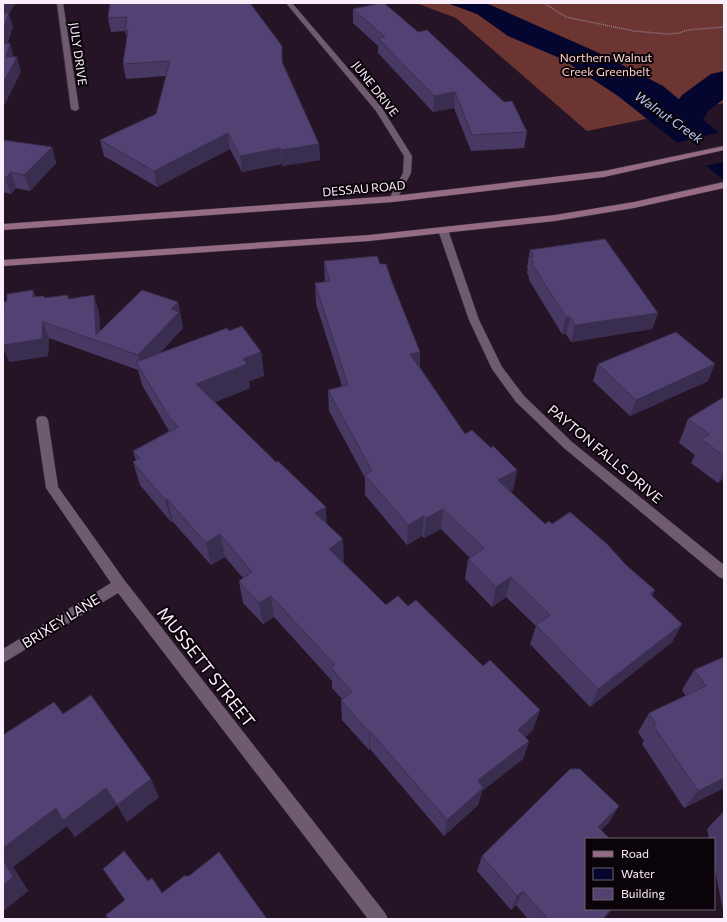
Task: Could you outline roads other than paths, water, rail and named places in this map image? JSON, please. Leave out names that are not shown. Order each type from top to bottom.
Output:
[{"type":"main road","name":"DESSAU ROAD","points":[[3,227],[393,199],[604,174],[724,148]]},
{"type":"main road","points":[[3,263],[361,238],[555,218],[634,205],[724,185]]},
{"type":"street","name":"JULY DRIVE","points":[[60,3],[75,109]]},
{"type":"street","name":"JUNE DRIVE","points":[[289,3],[379,110],[408,156],[407,173],[393,199]]},
{"type":"street","name":"PAYTON FALLS DRIVE","points":[[443,230],[474,320],[497,369],[520,399],[568,445],[724,573]]},
{"type":"street","name":"MUSSETT STREET","points":[[42,420],[52,488],[120,585],[379,919]]},
{"type":"street","name":"BRIXEY LANE","points":[[3,657],[120,585]]},
{"type":"water","name":"Walnut Creek","points":[[447,3],[486,3],[599,53],[663,86],[724,137],[724,180],[618,96],[562,59],[508,36],[477,14]]},
{"type":"waterway","name":"Walnut Creek","points":[[682,123],[695,103],[724,82]]},
{"type":"park label","name":"Northern Walnut Creek Greenbelt","points":[[606,65]]}]
